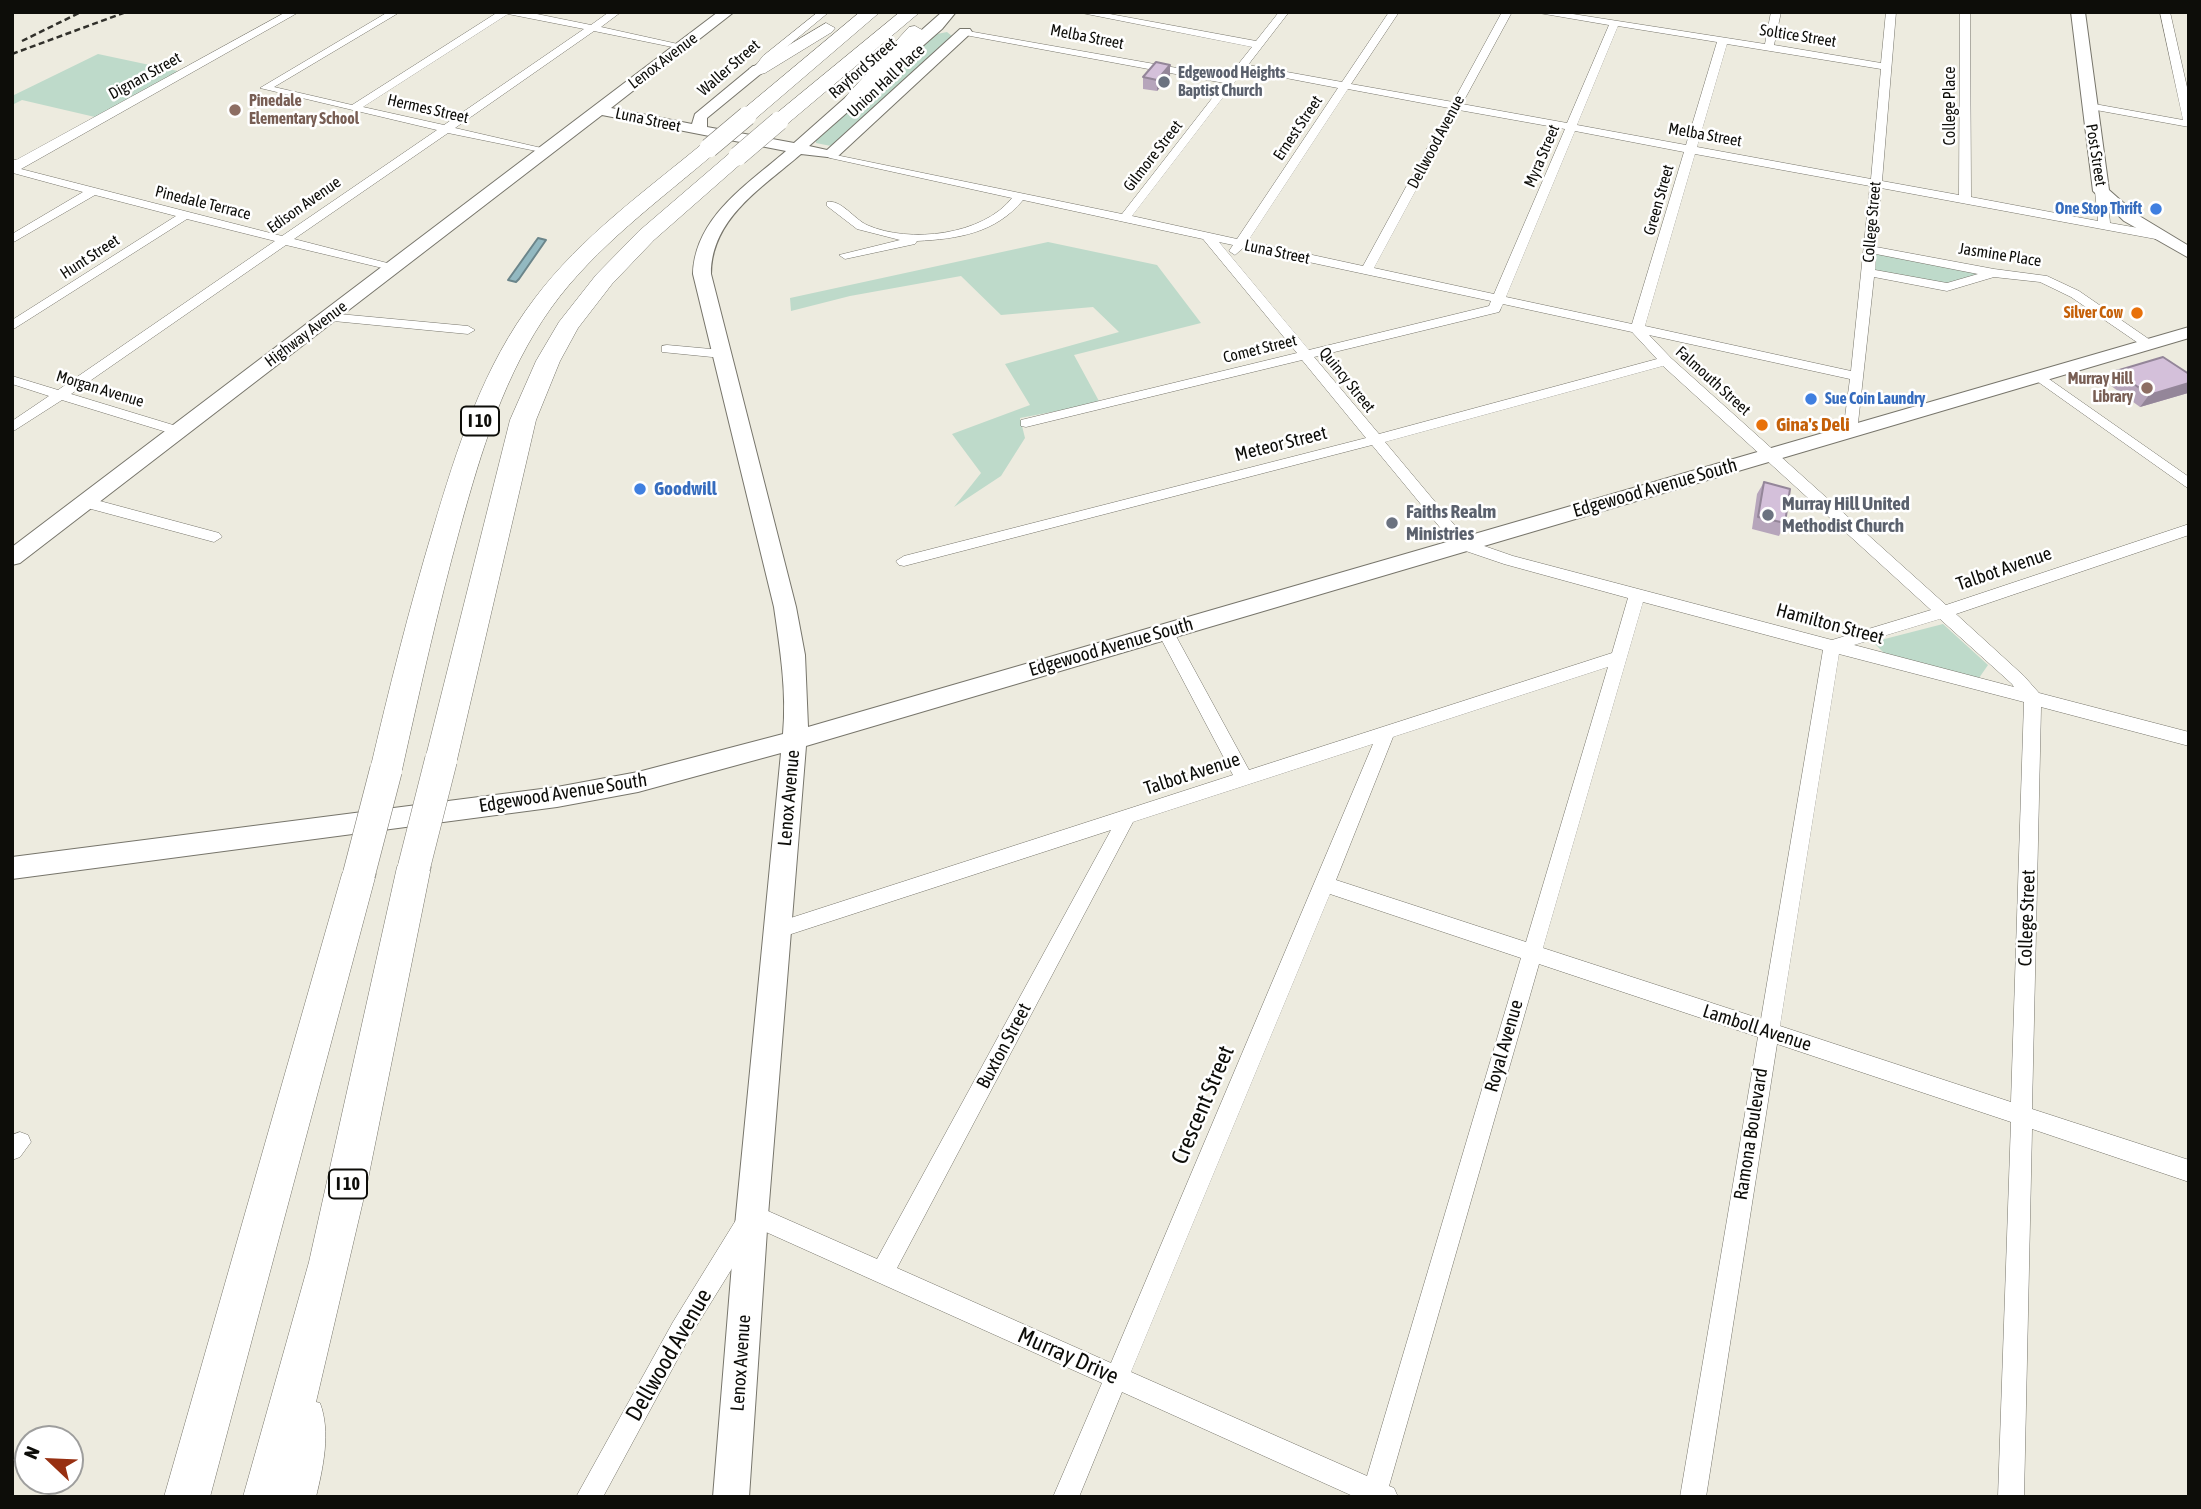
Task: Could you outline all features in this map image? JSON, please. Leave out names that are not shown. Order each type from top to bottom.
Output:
[{"type":"highway","points":[[758,69],[851,12]]},
{"type":"highway","name":"I 10","points":[[187,1497],[359,874],[386,770],[419,621],[464,465],[494,385],[511,351],[565,276],[704,138],[747,116],[871,12]]},
{"type":"highway","name":"I 10","points":[[266,1497],[313,1329],[344,1203],[414,867],[523,420],[543,371],[567,328],[618,265],[650,232],[911,12]]},
{"type":"highway","points":[[855,98],[935,19]]},
{"type":"highway","points":[[293,1497],[299,1473],[313,1329]]},
{"type":"highway","points":[[174,1497],[207,1427]]},
{"type":"main road","name":"Lenox Avenue","points":[[602,107],[727,12]]},
{"type":"main road","points":[[935,19],[948,12]]},
{"type":"main road","name":"Post Street","points":[[2078,12],[2101,191],[2110,203],[2189,253]]},
{"type":"main road","name":"Melba Street","points":[[935,19],[965,32]]},
{"type":"main road","name":"Union Hall Place","points":[[830,155],[965,32]]},
{"type":"main road","name":"Waller Street","points":[[704,138],[700,117],[758,69]]},
{"type":"main road","name":"Rayford Street","points":[[799,149],[855,98]]},
{"type":"main road","name":"Luna Street","points":[[602,107],[704,138],[830,155]]},
{"type":"main road","name":"Highway Avenue","points":[[12,558],[602,107]]},
{"type":"main road","name":"Lenox Avenue","points":[[731,1497],[752,1215],[797,715],[793,655],[785,607],[702,274],[702,260],[707,240],[730,208],[799,149]]},
{"type":"main road","name":"Edgewood Avenue South","points":[[12,868],[557,797],[680,772],[2189,332]]},
{"type":"street","name":"Dignan Street","points":[[13,165],[294,12]]},
{"type":"street","name":"Hermes Street","points":[[395,12],[265,88],[542,151]]},
{"type":"street","points":[[354,108],[505,12]]},
{"type":"street","points":[[510,12],[682,46]]},
{"type":"street","name":"Edison Avenue","points":[[12,428],[616,12]]},
{"type":"street","points":[[1082,12],[1259,45]]},
{"type":"street","name":"Gilmore Street","points":[[1124,219],[1284,12]]},
{"type":"street","name":"Ernest Street","points":[[1227,261],[1394,12]]},
{"type":"street","name":"Dellwood Avenue","points":[[1366,272],[1507,12]]},
{"type":"street","name":"Soltice Street","points":[[1538,12],[1615,23],[1658,24],[1723,39],[1886,66]]},
{"type":"street","points":[[1769,47],[1776,12]]},
{"type":"street","name":"College Street","points":[[1850,432],[1868,272],[1891,12]]},
{"type":"street","name":"College Place","points":[[1965,12],[1965,201]]},
{"type":"street","points":[[2089,106],[2189,122],[2186,95],[2165,12]]},
{"type":"street","name":"Waller Street","points":[[758,69],[766,58],[824,13]]},
{"type":"street","name":"Myra Street","points":[[1499,301],[1615,23]]},
{"type":"street","name":"Melba Street","points":[[965,32],[1231,82]]},
{"type":"street","name":"Green Street","points":[[1637,330],[1723,39]]},
{"type":"street","points":[[2173,49],[2189,51]]},
{"type":"street","name":"Melba Street","points":[[1243,67],[2161,236]]},
{"type":"street","name":"Luna Street","points":[[830,155],[1856,376]]},
{"type":"street","name":"Pinedale Terrace","points":[[13,165],[17,171],[391,268]]},
{"type":"street","points":[[12,239],[93,191]]},
{"type":"street","points":[[2101,191],[2104,226]]},
{"type":"street","points":[[845,255],[989,224],[1007,212],[1020,196]]},
{"type":"street","points":[[831,204],[867,229],[925,238]]},
{"type":"street","name":"Hunt Street","points":[[12,326],[184,215]]},
{"type":"street","points":[[859,252],[856,241],[867,229]]},
{"type":"street","name":"Quincy Street","points":[[1208,237],[1462,544]]},
{"type":"street","name":"Jasmine Place","points":[[1870,249],[1994,274],[2032,276],[2056,283],[2149,344]]},
{"type":"street","points":[[1868,272],[1947,287],[1994,274]]},
{"type":"street","name":"Comet Street","points":[[1026,423],[1494,309],[1499,301]]},
{"type":"street","points":[[328,317],[468,330]]},
{"type":"street","name":"Falmouth Street","points":[[1637,330],[1666,361],[1769,455]]},
{"type":"street","points":[[667,349],[722,354]]},
{"type":"street","name":"Meteor Street","points":[[904,561],[1374,440],[1666,361]]},
{"type":"street","points":[[2039,376],[2189,484]]},
{"type":"street","name":"Morgan Avenue","points":[[12,380],[178,431]]},
{"type":"street","points":[[1769,455],[2018,680],[2032,698]]},
{"type":"street","points":[[85,502],[214,537]]},
{"type":"street","name":"Talbot Avenue","points":[[1832,646],[1944,612],[2189,529]]},
{"type":"street","name":"Hamilton Street","points":[[1462,544],[1509,560],[1637,595],[2189,739]]},
{"type":"street","name":"Royal Avenue","points":[[1377,1495],[1531,953],[1637,595]]},
{"type":"street","points":[[1165,631],[1244,778]]},
{"type":"street","name":"Ramona Boulevard","points":[[1693,1497],[1832,646]]},
{"type":"street","name":"Talbot Avenue","points":[[779,930],[1618,657]]},
{"type":"street","name":"College Street","points":[[2011,1497],[2032,698]]},
{"type":"street","name":"Crescent Street","points":[[1066,1497],[1386,733]]},
{"type":"street","name":"Buxton Street","points":[[881,1274],[1127,817]]},
{"type":"street","name":"Lamboll Avenue","points":[[1325,884],[2189,1171]]},
{"type":"street","name":"Dellwood Avenue","points":[[589,1497],[681,1330],[752,1215]]},
{"type":"street","name":"Murray Drive","points":[[752,1215],[1377,1495]]},
{"type":"green space","points":[[947,32],[953,37],[836,144],[831,146],[816,143],[816,140],[932,35]]},
{"type":"green space","points":[[98,54],[178,71],[95,117],[22,100],[12,105],[12,96]]},
{"type":"green space","points":[[1048,242],[1157,265],[1201,323],[1074,355],[1100,403],[1020,418],[1025,438],[1001,476],[954,507],[981,473],[952,434],[1030,405],[1005,364],[1119,332],[1093,307],[1001,315],[961,276],[850,296],[791,311],[790,298]]},
{"type":"green space","points":[[1876,253],[1980,274],[1947,284],[1875,270]]},
{"type":"green space","points":[[1943,624],[1988,665],[1979,678],[1884,653],[1873,642]]},
{"type":"water","points":[[538,238],[546,240],[519,279],[516,282],[508,280]]},
{"type":"building","points":[[1156,62],[1170,65],[1157,80],[1143,77]]},
{"type":"building","points":[[2163,357],[2189,374],[2189,383],[2149,395],[2116,371]]},
{"type":"building","points":[[1764,482],[1790,489],[1785,523],[1758,517]]},
{"type":"railway","points":[[22,41],[81,12]]},
{"type":"railway","points":[[12,54],[126,12]]},
{"type":"place","name":"Edgewood Heights Baptist Church","points":[[1164,82]]},
{"type":"place","name":"Pinedale Elementary School","points":[[235,110]]},
{"type":"place","name":"One Stop Thrift","points":[[2156,209]]},
{"type":"place","name":"Silver Cow","points":[[2137,313]]},
{"type":"place","name":"Murray Hill Library","points":[[2147,388]]},
{"type":"place","name":"Sue Coin Laundry","points":[[1811,399]]},
{"type":"place","name":"Gina's Deli","points":[[1762,425]]},
{"type":"place","name":"Goodwill","points":[[640,489]]},
{"type":"place","name":"Murray Hill United Methodist Church","points":[[1768,515]]},
{"type":"place","name":"Faiths Realm Ministries","points":[[1392,523]]}]
